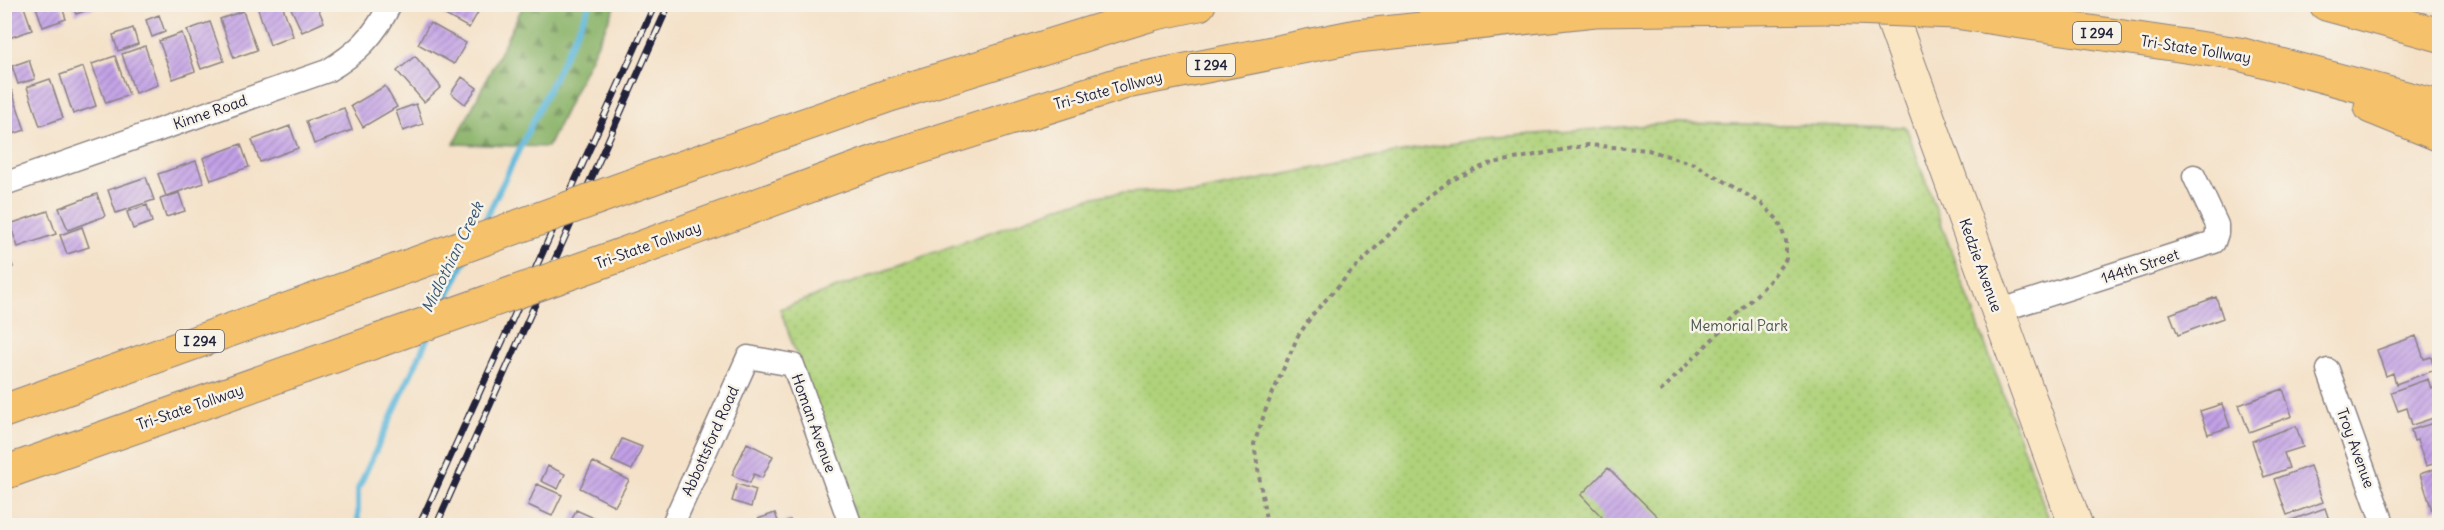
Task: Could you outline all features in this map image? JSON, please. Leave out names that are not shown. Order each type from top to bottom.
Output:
[{"type":"highway","name":"I 294","points":[[4,411],[890,95],[1152,14],[1199,4]]},
{"type":"highway","points":[[2326,4],[2439,34]]},
{"type":"highway","name":"Tri-State Tollway","points":[[4,473],[886,159],[1126,82],[1358,36],[1583,11],[1827,7],[1955,12],[2239,54],[2439,108]]},
{"type":"highway","points":[[2239,54],[2439,135]]},
{"type":"main road","name":"Kedzie Avenue","points":[[1887,4],[2076,525]]},
{"type":"street","name":"Kinne Road","points":[[4,184],[327,70],[360,49],[375,33],[390,4]]},
{"type":"street","name":"144th Street","points":[[1998,311],[2214,242],[2217,225],[2194,176]]},
{"type":"street","name":"Abbottsford Road","points":[[672,525],[748,357]]},
{"type":"street","name":"Homan Avenue","points":[[748,357],[793,365],[850,525]]},
{"type":"street","name":"Troy Avenue","points":[[2328,370],[2384,525]]},
{"type":"path","points":[[1267,525],[1254,444],[1267,406],[1298,336],[1313,314],[1349,274],[1426,198],[1450,181],[1488,164],[1588,145],[1648,150],[1694,164],[1761,203],[1778,220],[1786,241],[1786,259],[1768,283],[1659,393]]},
{"type":"green space","points":[[524,4],[616,5],[548,147],[454,144]]},
{"type":"green space","name":"Memorial Park","points":[[1674,123],[1906,127],[2051,525],[858,525],[780,309],[1072,202],[1109,194],[1161,191],[1193,193],[1350,161],[1485,138]]},
{"type":"building","points":[[4,4],[23,4],[32,30],[9,38],[4,24]]},
{"type":"building","points":[[35,4],[61,4],[66,19],[43,27]]},
{"type":"building","points":[[72,4],[102,4],[102,5],[76,14]]},
{"type":"building","points":[[282,4],[293,36],[270,45],[257,6]]},
{"type":"building","points":[[289,4],[316,4],[324,22],[302,32]]},
{"type":"building","points":[[436,4],[476,4],[481,7],[469,28],[434,9]]},
{"type":"building","points":[[243,11],[257,50],[234,58],[220,19]]},
{"type":"building","points":[[159,15],[165,32],[152,37],[146,20]]},
{"type":"building","points":[[210,22],[224,61],[201,69],[187,30]]},
{"type":"building","points":[[430,23],[466,43],[454,64],[418,44]]},
{"type":"building","points":[[133,28],[138,44],[118,51],[113,35]]},
{"type":"building","points":[[182,33],[195,71],[173,79],[159,41]]},
{"type":"building","points":[[145,46],[158,85],[135,93],[122,54]]},
{"type":"building","points":[[115,56],[129,95],[106,103],[92,64]]},
{"type":"building","points":[[415,56],[441,87],[424,102],[397,71]]},
{"type":"building","points":[[29,60],[35,79],[18,84],[12,66]]},
{"type":"building","points":[[83,67],[96,106],[73,114],[60,75]]},
{"type":"building","points":[[462,77],[477,88],[465,104],[451,93]]},
{"type":"building","points":[[50,79],[63,118],[40,126],[27,87]]},
{"type":"building","points":[[385,86],[397,107],[363,127],[351,106]]},
{"type":"building","points":[[12,91],[25,130],[4,137],[4,93]]},
{"type":"building","points":[[416,104],[423,124],[403,131],[396,111]]},
{"type":"building","points":[[344,108],[352,130],[314,144],[306,121]]},
{"type":"building","points":[[290,126],[298,148],[260,162],[252,140]]},
{"type":"building","points":[[241,144],[249,167],[211,180],[203,158]]},
{"type":"building","points":[[196,161],[204,183],[166,196],[158,174]]},
{"type":"building","points":[[146,177],[154,200],[116,213],[108,190]]},
{"type":"building","points":[[179,193],[185,211],[166,217],[160,199]]},
{"type":"building","points":[[97,194],[105,216],[68,230],[59,208]]},
{"type":"building","points":[[147,205],[152,222],[133,229],[127,212]]},
{"type":"building","points":[[48,211],[56,234],[18,247],[10,224]]},
{"type":"building","points":[[82,227],[89,247],[67,254],[60,235]]},
{"type":"building","points":[[5,243],[13,267],[5,270]]},
{"type":"building","points":[[2216,297],[2223,318],[2178,335],[2170,314]]},
{"type":"building","points":[[2416,336],[2424,359],[2431,357],[2435,370],[2396,384],[2393,373],[2386,376],[2377,350]]},
{"type":"building","points":[[2428,379],[2431,389],[2440,386],[2440,416],[2412,425],[2407,408],[2398,411],[2391,392]]},
{"type":"building","points":[[2283,389],[2292,416],[2249,432],[2239,405]]},
{"type":"building","points":[[2222,404],[2230,427],[2208,434],[2200,411]]},
{"type":"building","points":[[2440,421],[2440,462],[2426,466],[2411,430]]},
{"type":"building","points":[[2296,426],[2303,447],[2284,453],[2289,468],[2264,477],[2252,441]]},
{"type":"building","points":[[622,439],[642,447],[632,470],[612,461]]},
{"type":"building","points":[[747,443],[773,456],[762,478],[754,474],[750,483],[732,475]]},
{"type":"building","points":[[593,462],[629,480],[615,506],[580,488]]},
{"type":"building","points":[[548,466],[565,474],[558,489],[541,481]]},
{"type":"building","points":[[2310,466],[2323,502],[2287,515],[2274,479]]},
{"type":"building","points":[[2440,467],[2440,508],[2432,510],[2420,474]]},
{"type":"building","points":[[1608,468],[1661,520],[1656,526],[1606,526],[1599,519],[1602,517],[1581,495]]},
{"type":"building","points":[[537,484],[562,495],[552,516],[528,505]]},
{"type":"building","points":[[737,484],[756,490],[751,507],[732,501]]},
{"type":"building","points":[[2325,508],[2331,526],[2291,526],[2289,521]]},
{"type":"building","points":[[576,510],[612,526],[569,526]]},
{"type":"building","points":[[775,513],[779,524],[790,520],[792,526],[760,526],[758,519]]},
{"type":"waterway","name":"Midlothian Creek","points":[[482,226],[590,4]]},
{"type":"waterway","name":"Midlothian Creek","points":[[444,304],[467,257]]},
{"type":"waterway","name":"Midlothian Creek","points":[[358,526],[358,489],[429,335]]},
{"type":"railway","points":[[419,526],[655,4]]},
{"type":"railway","points":[[436,526],[669,4]]}]
